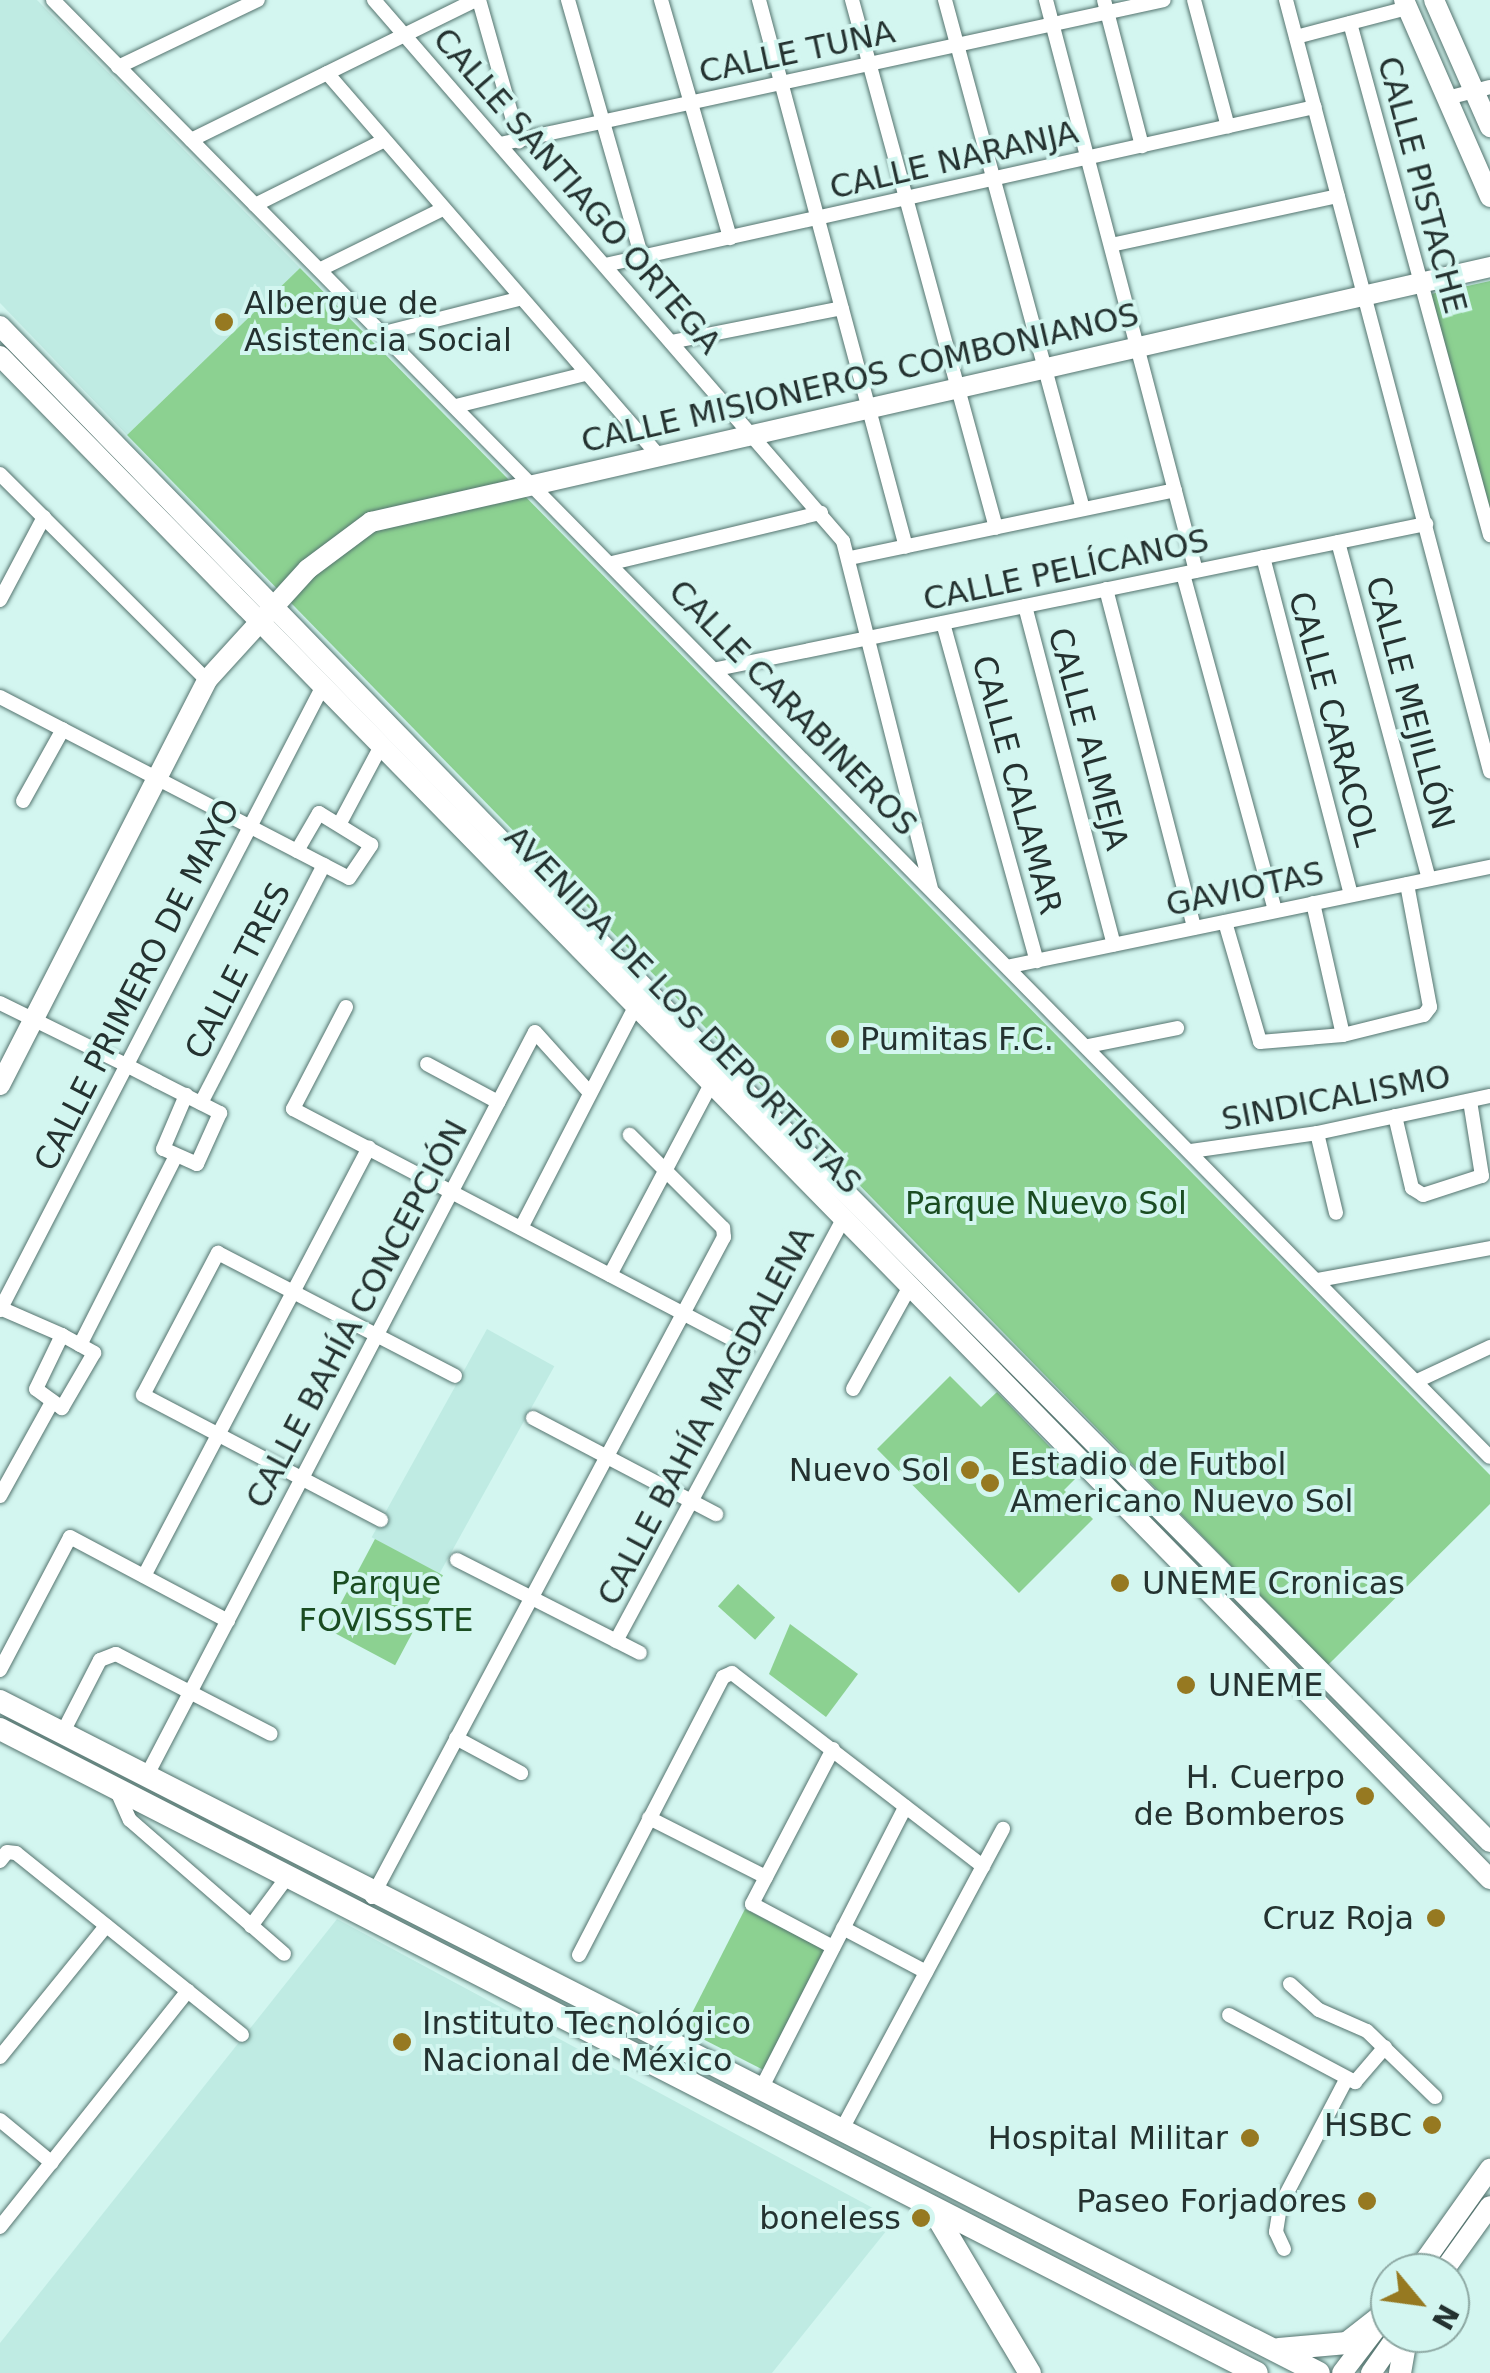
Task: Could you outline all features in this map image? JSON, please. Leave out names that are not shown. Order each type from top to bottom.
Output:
[{"type":"main road","points":[[0,1701],[1107,2269],[1319,2373]]},
{"type":"main road","points":[[2,1735],[115,1788],[1094,2294],[1257,2373]]},
{"type":"main road","points":[[803,2142],[816,2118]]},
{"type":"main road","points":[[934,2212],[1030,2373]]},
{"type":"main road","points":[[1094,2294],[1107,2269]]},
{"type":"main road","points":[[1266,2347],[1336,2346],[1370,2323]]},
{"type":"street","name":"CALLE CARABINEROS","points":[[52,0],[1011,966],[1490,1457]]},
{"type":"street","name":"CALLE SANTIAGO ORTEGA","points":[[374,0],[821,513],[850,558]]},
{"type":"street","points":[[190,140],[478,0],[519,140]]},
{"type":"street","points":[[568,0],[642,258]]},
{"type":"street","points":[[662,0],[730,238]]},
{"type":"street","points":[[759,0],[906,547]]},
{"type":"street","points":[[852,0],[996,528]]},
{"type":"street","points":[[945,0],[1083,510]]},
{"type":"street","points":[[1046,0],[1175,490],[1189,572],[1275,911]]},
{"type":"street","name":"CALLE TUNA","points":[[500,144],[1053,24],[1105,6],[1164,0]]},
{"type":"street","points":[[1194,0],[1228,127]]},
{"type":"street","points":[[1286,0],[1490,771]]},
{"type":"street","points":[[1436,0],[1453,43],[1482,89],[1490,127]]},
{"type":"street","points":[[118,67],[255,1]]},
{"type":"street","points":[[1296,38],[1406,4],[1447,98],[1481,151],[1490,197]]},
{"type":"street","points":[[1105,6],[1142,146]]},
{"type":"street","name":"CALLE PISTACHE","points":[[1350,23],[1490,535]]},
{"type":"street","points":[[1426,50],[1453,43]]},
{"type":"street","points":[[327,73],[518,299],[658,455]]},
{"type":"street","points":[[1447,98],[1482,89]]},
{"type":"street","name":"CALLE NARANJA","points":[[605,266],[1315,107]]},
{"type":"street","points":[[255,205],[382,141]]},
{"type":"street","points":[[1111,246],[1338,196]]},
{"type":"street","points":[[320,269],[441,210]]},
{"type":"street","name":"CALLE MISIONEROS COMBONIANOS","points":[[0,1084],[207,680],[267,612],[344,537],[371,522],[1490,267]]},
{"type":"street","points":[[384,333],[518,299]]},
{"type":"street","points":[[671,342],[842,308]]},
{"type":"street","name":"AVENIDA DE LOS DEPORTISTAS","points":[[0,326],[87,429],[977,1340],[1138,1521],[1490,1878]]},
{"type":"street","name":"AVENIDA DE LOS DEPORTISTAS","points":[[0,356],[87,429]]},
{"type":"street","points":[[456,406],[585,374]]},
{"type":"street","points":[[0,474],[207,680]]},
{"type":"street","points":[[932,888],[866,638],[850,558],[1175,490]]},
{"type":"street","points":[[612,562],[821,513]]},
{"type":"street","points":[[0,600],[44,517]]},
{"type":"street","name":"CALLE PELÍCANOS","points":[[716,669],[1426,524]]},
{"type":"street","name":"CALLE MEJILLÓN","points":[[1338,542],[1429,879]]},
{"type":"street","name":"CALLE CARACOL","points":[[1263,557],[1350,896]]},
{"type":"street","points":[[1106,589],[1194,928]]},
{"type":"street","name":"CALLE ALMEJA","points":[[1025,606],[1114,945]]},
{"type":"street","name":"AVENIDA DE LOS DEPORTISTAS","points":[[267,612],[324,684],[616,971],[636,1005],[910,1286],[977,1340],[1156,1502],[1485,1836]]},
{"type":"street","name":"CALLE CALAMAR","points":[[944,623],[1037,961]]},
{"type":"street","name":"CALLE PRIMERO DE MAYO","points":[[0,1309],[324,684]]},
{"type":"street","points":[[0,697],[352,879],[372,845],[320,813],[298,851]]},
{"type":"street","points":[[22,801],[64,729]]},
{"type":"street","points":[[340,822],[382,744]]},
{"type":"street","name":"CALLE TRES","points":[[201,1103],[324,865]]},
{"type":"street","name":"GAVIOTAS","points":[[1011,966],[1429,879],[1489,871]]},
{"type":"street","points":[[1224,922],[1260,1042],[1343,1034],[1424,1015],[1430,1007],[1407,884]]},
{"type":"street","points":[[1313,903],[1343,1034]]},
{"type":"street","points":[[0,1003],[186,1095],[222,1118],[197,1164],[162,1145],[186,1095]]},
{"type":"street","points":[[521,1228],[636,1005]]},
{"type":"street","points":[[346,1007],[293,1108],[748,1348]]},
{"type":"street","points":[[1088,1046],[1177,1028]]},
{"type":"street","name":"CALLE BAHÍA CONCEPCIÓN","points":[[147,1775],[535,1032],[590,1094]]},
{"type":"street","points":[[427,1064],[498,1102]]},
{"type":"street","points":[[610,1275],[712,1082]]},
{"type":"street","name":"SINDICALISMO","points":[[1191,1152],[1317,1133],[1490,1096]]},
{"type":"street","points":[[1396,1116],[1412,1188],[1423,1195],[1482,1176],[1470,1100]]},
{"type":"street","points":[[1317,1133],[1336,1212]]},
{"type":"street","points":[[362,1915],[725,1232],[630,1135]]},
{"type":"street","points":[[144,1576],[369,1148]]},
{"type":"street","points":[[80,1345],[176,1156]]},
{"type":"street","name":"CALLE BAHÍA MAGDALENA","points":[[616,1641],[844,1217]]},
{"type":"street","points":[[1318,1280],[1490,1248]]},
{"type":"street","points":[[381,1520],[144,1395],[218,1253],[455,1376]]},
{"type":"street","points":[[853,1389],[910,1286]]},
{"type":"street","points":[[0,1309],[62,1336],[80,1345],[94,1357],[68,1406],[52,1402],[36,1389],[62,1336]]},
{"type":"street","points":[[1417,1381],[1490,1348]]},
{"type":"street","points":[[0,1496],[52,1402]]},
{"type":"street","points":[[533,1418],[716,1514]]},
{"type":"street","points":[[1138,1521],[1156,1502]]},
{"type":"street","points":[[0,1670],[70,1537],[228,1621]]},
{"type":"street","points":[[457,1560],[640,1653]]},
{"type":"street","points":[[63,1732],[100,1660],[116,1654],[271,1734]]},
{"type":"street","points":[[579,1955],[723,1677],[732,1673],[983,1866]]},
{"type":"street","points":[[1314,1699],[1332,1680]]},
{"type":"street","points":[[1366,1752],[1385,1735]]},
{"type":"street","points":[[456,1738],[520,1774]]},
{"type":"street","points":[[833,1749],[752,1904],[834,1947]]},
{"type":"street","points":[[1406,1792],[1424,1774]]},
{"type":"street","points":[[115,1788],[130,1820],[284,1954]]},
{"type":"street","points":[[761,2089],[905,1806]]},
{"type":"street","points":[[649,1818],[766,1877]]},
{"type":"street","points":[[841,2131],[1003,1829]]},
{"type":"street","points":[[1462,1849],[1485,1836]]},
{"type":"street","points":[[6,1856],[106,1926],[242,2035]]},
{"type":"street","points":[[250,1926],[288,1876]]},
{"type":"street","points":[[0,2058],[106,1926]]},
{"type":"street","points":[[843,1928],[926,1972]]},
{"type":"street","points":[[1290,1984],[1320,2010],[1368,2030],[1435,2097]]},
{"type":"street","points":[[0,2227],[188,1991]]},
{"type":"street","points":[[1229,2015],[1354,2082],[1385,2047]]},
{"type":"street","points":[[1284,2249],[1276,2232],[1280,2206],[1347,2078]]},
{"type":"street","points":[[0,2120],[52,2163]]},
{"type":"street","points":[[1431,2253],[1490,2168]]},
{"type":"street","points":[[1456,2253],[1490,2206]]},
{"type":"street","points":[[1453,2222],[1448,2244],[1454,2253]]},
{"type":"street","points":[[1342,2373],[1370,2335]]},
{"type":"shaded area","points":[[0,0],[37,0],[300,268],[127,435],[0,303]]},
{"type":"shaded area","points":[[487,1329],[554,1366],[439,1574],[372,1537]]},
{"type":"shaded area","name":"Instituto Tecnológico Nacional de México","points":[[337,1919],[895,2220],[772,2373],[0,2373],[0,2343]]},
{"type":"green space","name":"Parque Nuevo Sol","points":[[300,268],[1490,1475],[1490,1504],[1328,1665],[127,435]]},
{"type":"green space","points":[[1490,281],[1490,519],[1431,294]]},
{"type":"green space","name":"Estadio de Futbol Americano Nuevo Sol","points":[[950,1376],[981,1407],[997,1392],[1078,1476],[1064,1490],[1093,1519],[1019,1593],[877,1449]]},
{"type":"green space","name":"Parque FOVISSSTE","points":[[375,1539],[443,1575],[395,1665],[327,1629]]},
{"type":"green space","points":[[738,1584],[775,1617],[755,1640],[718,1606]]},
{"type":"green space","points":[[790,1624],[858,1674],[826,1717],[769,1674]]},
{"type":"green space","points":[[745,1909],[824,1949],[763,2070],[684,2029]]},
{"type":"place","name":"Albergue de Asistencia Social","points":[[224,322]]},
{"type":"place","name":"Pumitas F.C.","points":[[840,1039]]},
{"type":"place","name":"Nuevo Sol","points":[[970,1470]]},
{"type":"place","name":"Estadio de Futbol Americano Nuevo Sol","points":[[990,1483]]},
{"type":"place","name":"UNEME Cronicas","points":[[1120,1583]]},
{"type":"place","name":"UNEME","points":[[1186,1685]]},
{"type":"place","name":"H. Cuerpo de Bomberos","points":[[1365,1796]]},
{"type":"place","name":"Cruz Roja","points":[[1436,1918]]},
{"type":"place","name":"Instituto Tecnológico Nacional de México","points":[[402,2042]]},
{"type":"place","name":"HSBC","points":[[1432,2125]]},
{"type":"place","name":"Hospital Militar","points":[[1250,2138]]},
{"type":"place","name":"Paseo Forjadores","points":[[1367,2201]]},
{"type":"place","name":"boneless","points":[[921,2218]]}]
